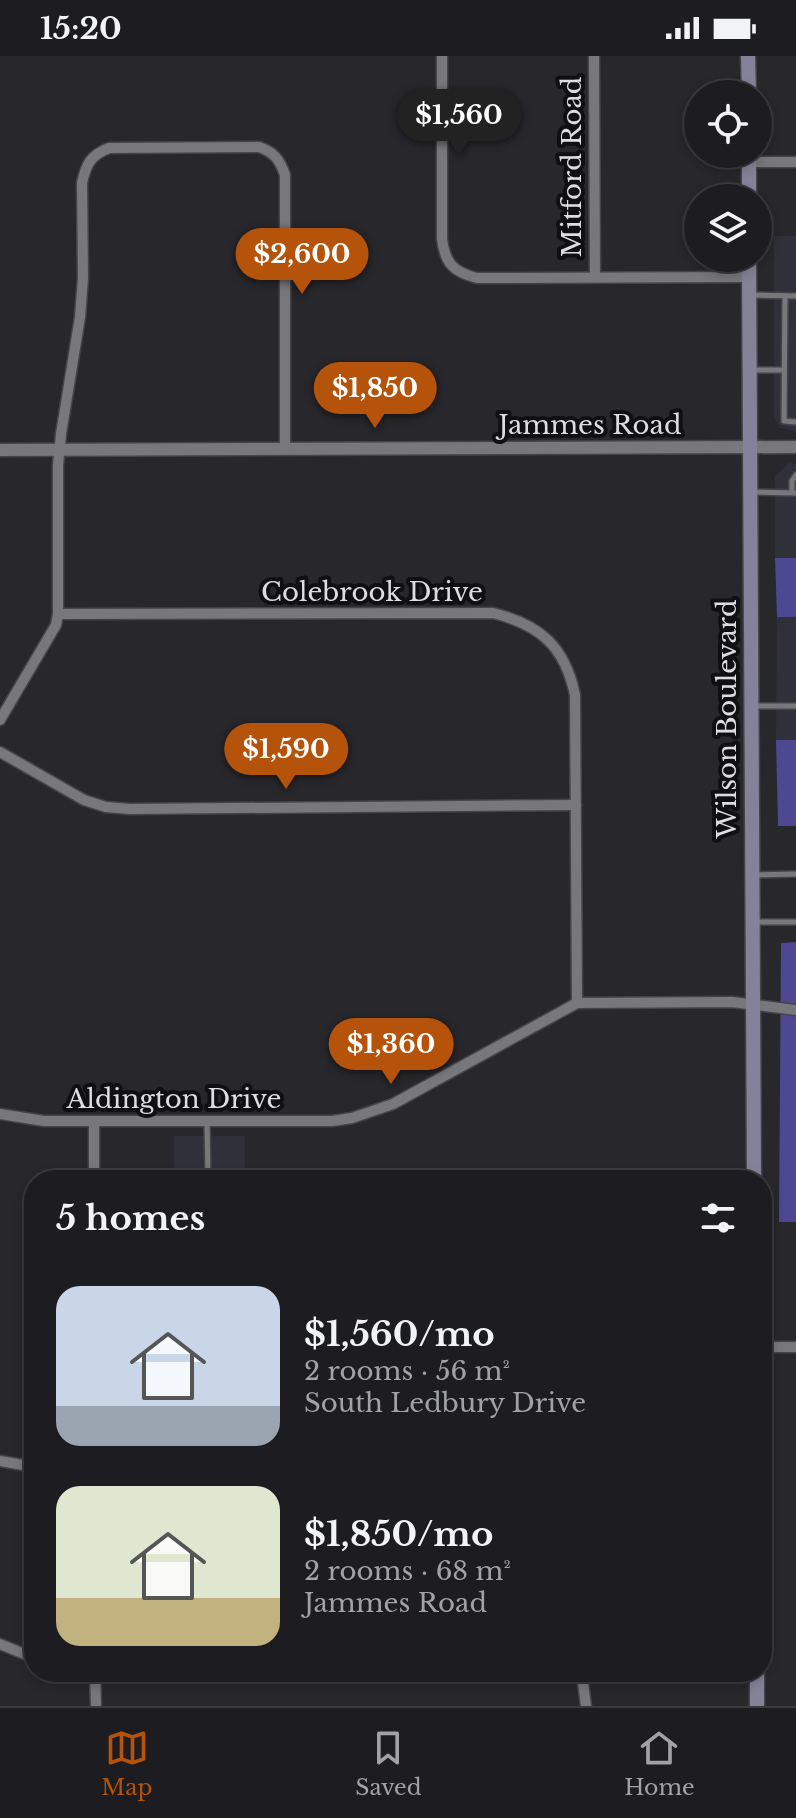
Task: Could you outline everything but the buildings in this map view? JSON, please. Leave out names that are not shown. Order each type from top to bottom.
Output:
[{"type":"main road","points":[[748,56],[749,80]]},
{"type":"main road","name":"Wilson Boulevard","points":[[749,272],[754,1170]]},
{"type":"main road","points":[[757,1682],[757,1706]]},
{"type":"street","points":[[442,56],[442,239],[444,254],[451,266],[477,278],[749,277]]},
{"type":"street","name":"Mitford Road","points":[[594,56],[595,277]]},
{"type":"street","points":[[0,720],[56,625],[58,614],[59,450],[80,317],[83,278],[82,183],[89,160],[98,152],[109,148],[259,147],[276,156],[285,175],[285,448]]},
{"type":"street","points":[[772,160],[796,162]]},
{"type":"street","name":"Jammes Road","points":[[0,450],[796,447]]},
{"type":"street","name":"Colebrook Drive","points":[[58,614],[493,613],[531,626],[561,656],[571,676],[575,695],[577,1003]]},
{"type":"street","points":[[0,752],[84,800],[106,807],[576,805]]},
{"type":"street","name":"Aldington Drive","points":[[0,1114],[44,1121],[332,1121],[371,1112],[418,1092],[577,1003],[732,1002],[796,1010]]},
{"type":"street","points":[[94,1121],[94,1170]]},
{"type":"street","points":[[772,1347],[796,1347]]},
{"type":"street","points":[[0,1461],[24,1465]]},
{"type":"street","points":[[0,1644],[24,1654]]},
{"type":"street","points":[[95,1682],[96,1706]]},
{"type":"street","points":[[582,1682],[586,1706]]},
{"type":"lane","points":[[749,295],[796,296]]},
{"type":"lane","points":[[785,296],[784,421],[796,422]]},
{"type":"lane","points":[[749,370],[784,370]]},
{"type":"lane","points":[[750,492],[794,492],[792,481],[796,475]]},
{"type":"lane","points":[[751,706],[796,706]]},
{"type":"lane","points":[[752,875],[796,874]]},
{"type":"lane","points":[[753,922],[796,922]]},
{"type":"lane","points":[[207,1121],[208,1170]]},
{"type":"shaded area","points":[[774,236],[796,236],[796,431],[780,428],[774,416]]},
{"type":"shaded area","points":[[789,463],[796,464],[796,558],[775,558],[775,476]]},
{"type":"shaded area","points":[[775,558],[796,558],[796,617],[777,617]]},
{"type":"shaded area","points":[[777,617],[796,617],[796,740],[776,740]]},
{"type":"shaded area","points":[[776,740],[796,740],[796,826],[778,826]]},
{"type":"shaded area","points":[[796,942],[796,1222],[779,1222],[781,943]]},
{"type":"shaded area","points":[[174,1136],[245,1136],[245,1170],[174,1170]]}]
